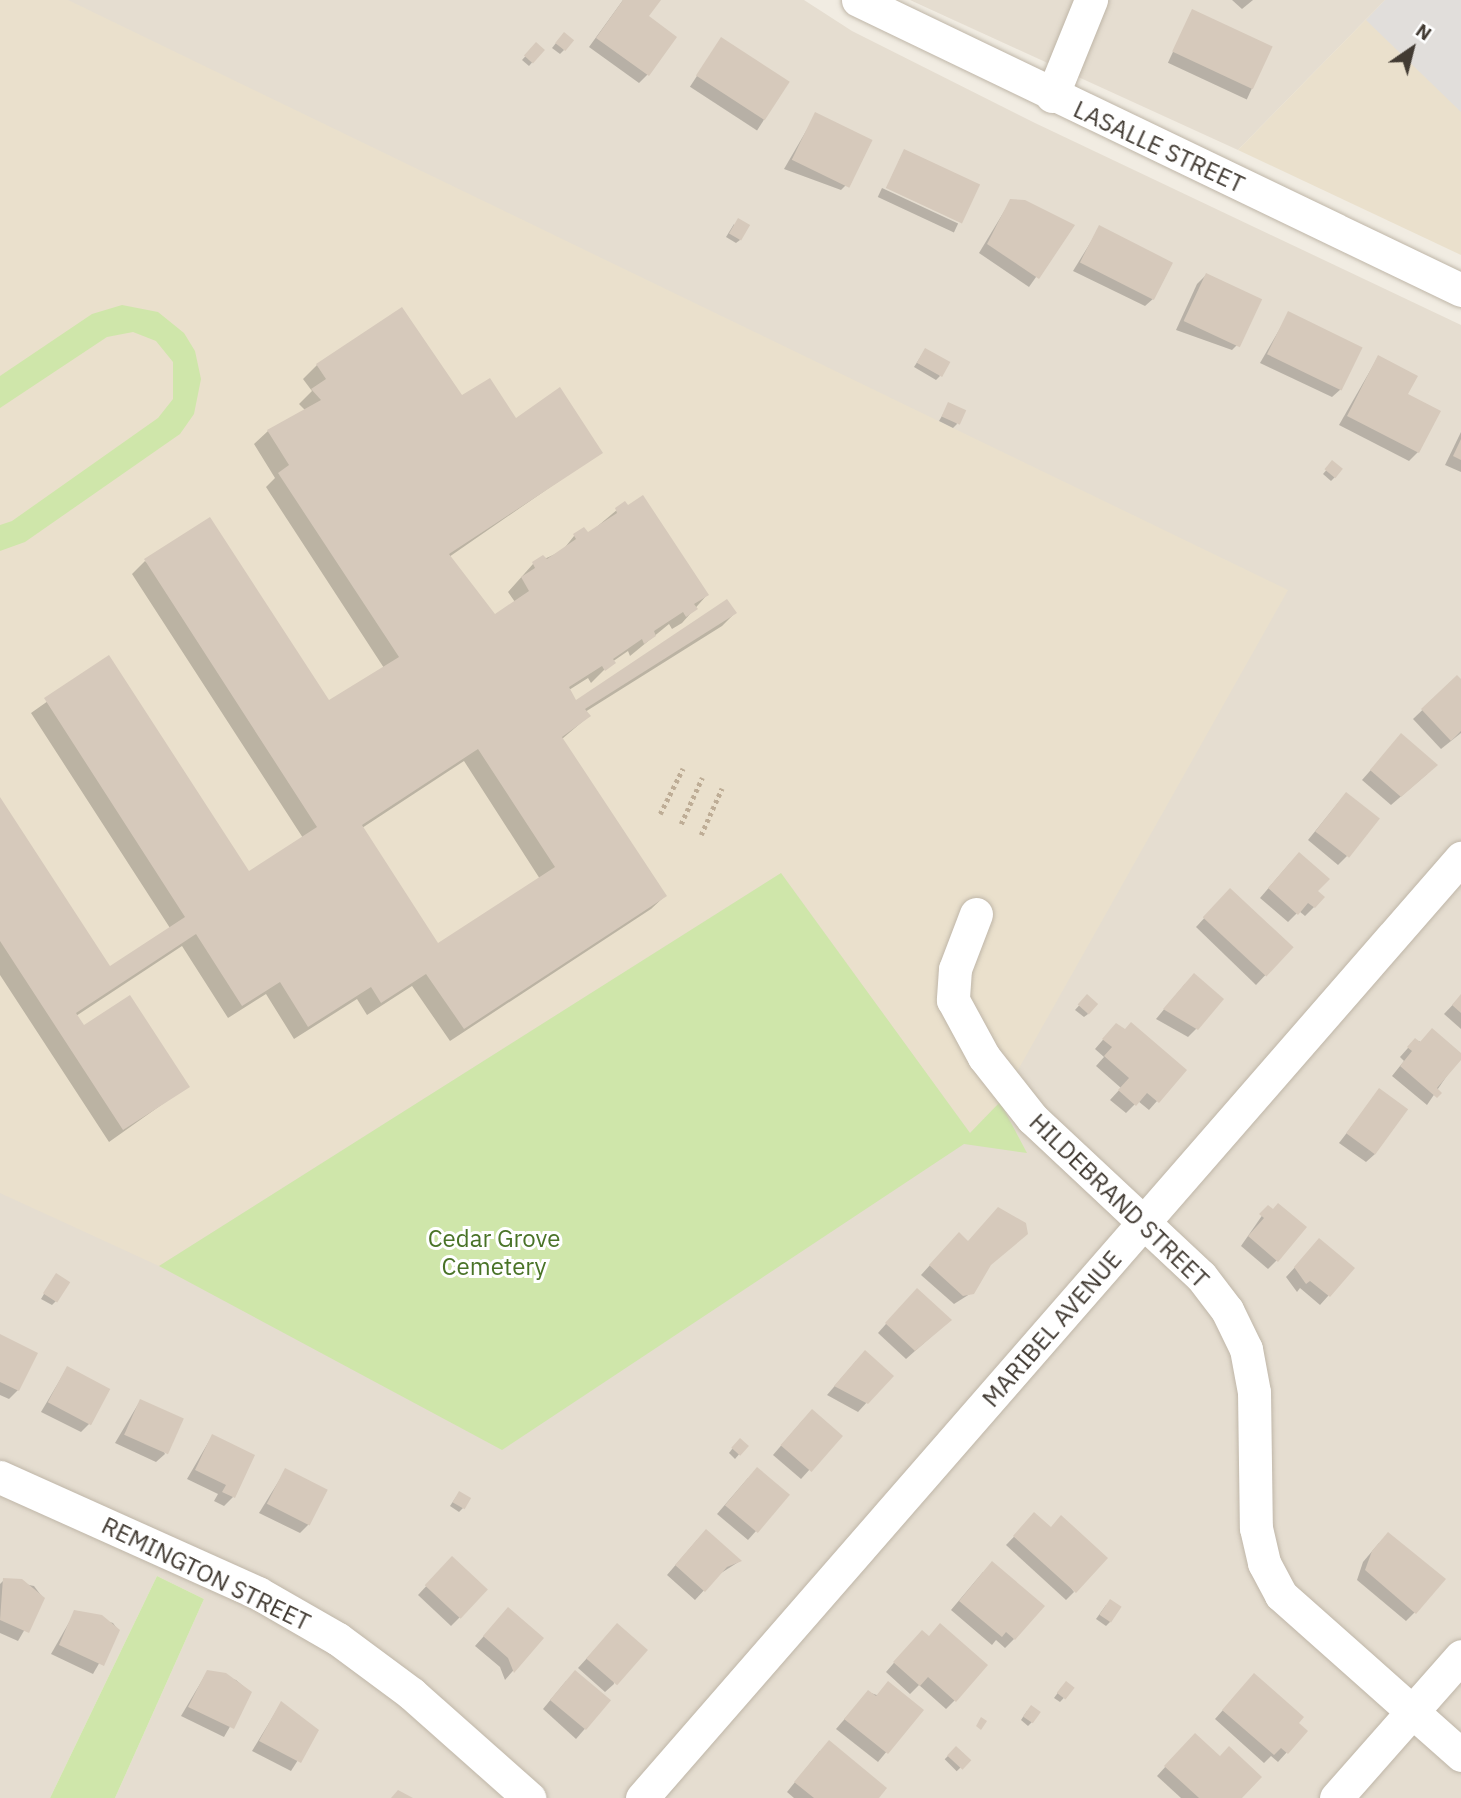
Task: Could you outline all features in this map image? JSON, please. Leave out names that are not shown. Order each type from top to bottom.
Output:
[{"type":"street","name":"LASALLE STREET","points":[[858,0],[1052,96],[1461,290]]},
{"type":"street","points":[[1052,96],[1091,0]]},
{"type":"street","name":"MARIBEL AVENUE","points":[[642,1798],[1461,858]]},
{"type":"street","name":"HILDEBRAND STREET","points":[[976,914],[952,986],[962,1020],[1032,1118],[1200,1276],[1227,1310],[1245,1349],[1254,1392],[1256,1528],[1264,1563],[1281,1595],[1461,1755]]},
{"type":"street","name":"REMINGTON STREET","points":[[0,1477],[258,1592],[338,1639],[412,1694],[529,1798]]},
{"type":"street","points":[[1336,1798],[1461,1656]]},
{"type":"path","points":[[660,814],[683,768]]},
{"type":"path","points":[[681,824],[702,778]]},
{"type":"path","points":[[701,835],[722,788]]},
{"type":"shaded area","points":[[0,0],[804,0],[852,31],[1035,123],[1461,325],[1461,1798],[115,1798],[204,1599],[157,1576],[50,1798],[0,1798]]},
{"type":"shaded area","points":[[0,0],[68,0],[1288,590],[1000,1102],[970,1133],[781,873],[159,1266],[0,1193]]},
{"type":"shaded area","points":[[910,0],[1385,0],[1238,150]]},
{"type":"shaded area","points":[[1385,0],[1461,0],[1461,255],[1238,150]]},
{"type":"shaded area","points":[[1385,0],[1461,0],[1461,112],[1366,20]]},
{"type":"green space","points":[[122,305],[158,312],[184,333],[195,351],[201,379],[194,414],[180,434],[25,542],[0,551],[0,525],[12,521],[158,418],[173,399],[173,362],[156,341],[133,332],[107,337],[0,408],[0,376],[92,314]]},
{"type":"green space","name":"Cedar Grove Cemetery","points":[[781,873],[970,1133],[1000,1102],[1027,1153],[964,1144],[502,1450],[159,1266]]},
{"type":"green space","points":[[157,1576],[204,1599],[115,1798],[50,1798]]},
{"type":"building","points":[[623,0],[661,0],[649,16],[677,37],[649,76],[596,38]]},
{"type":"building","points":[[1192,9],[1273,47],[1253,89],[1172,52]]},
{"type":"building","points":[[564,32],[574,40],[565,51],[555,43]]},
{"type":"building","points":[[721,37],[790,82],[765,120],[696,76]]},
{"type":"building","points":[[536,42],[545,50],[533,63],[524,55]]},
{"type":"building","points":[[815,112],[873,140],[849,188],[792,160]]},
{"type":"building","points":[[904,149],[980,184],[962,223],[886,188]]},
{"type":"building","points":[[1010,199],[1025,200],[1075,225],[1039,279],[987,244]]},
{"type":"building","points":[[738,218],[750,225],[741,241],[729,234]]},
{"type":"building","points":[[1099,225],[1173,263],[1154,300],[1080,262]]},
{"type":"building","points":[[1206,273],[1262,299],[1240,347],[1184,321]]},
{"type":"building","points":[[402,307],[462,395],[490,378],[516,418],[560,387],[603,453],[449,554],[495,614],[529,591],[521,577],[535,568],[532,562],[543,555],[547,559],[576,539],[573,534],[584,527],[588,532],[617,513],[615,508],[625,501],[628,505],[643,495],[709,595],[694,604],[698,609],[686,617],[683,612],[654,631],[656,636],[644,644],[642,639],[613,659],[616,663],[605,671],[602,666],[569,687],[576,700],[727,599],[737,613],[585,709],[591,716],[562,737],[667,896],[464,1029],[426,974],[381,1003],[371,987],[308,1027],[280,982],[242,1006],[196,934],[76,1013],[84,1025],[130,995],[190,1087],[123,1130],[0,941],[0,797],[110,966],[185,917],[44,698],[109,655],[249,871],[317,827],[144,559],[210,517],[329,700],[399,657],[278,473],[289,465],[267,430],[321,400],[311,389],[326,379],[316,364]],"holes":[[[478,749],[555,867],[438,943],[362,825]]]},
{"type":"building","points":[[1288,311],[1363,347],[1342,391],[1267,354]]},
{"type":"building","points":[[925,348],[950,362],[942,377],[917,363]]},
{"type":"building","points":[[1378,355],[1418,376],[1408,394],[1441,411],[1419,453],[1347,416]]},
{"type":"building","points":[[948,402],[966,410],[960,425],[941,417]]},
{"type":"building","points":[[1461,439],[1461,460],[1453,456]]},
{"type":"building","points":[[1332,460],[1343,469],[1335,478],[1324,469]]},
{"type":"building","points":[[1457,675],[1461,679],[1461,731],[1451,741],[1421,709]]},
{"type":"building","points":[[1401,733],[1438,765],[1401,797],[1370,770]]},
{"type":"building","points":[[1346,792],[1380,818],[1349,858],[1315,831]]},
{"type":"building","points":[[1299,852],[1330,879],[1318,891],[1325,897],[1315,908],[1308,903],[1298,915],[1268,888]]},
{"type":"building","points":[[1230,888],[1294,947],[1266,977],[1203,917]]},
{"type":"building","points":[[1194,973],[1224,999],[1198,1030],[1163,1009]]},
{"type":"building","points":[[1087,994],[1098,1004],[1089,1014],[1078,1004]]},
{"type":"building","points":[[1461,994],[1461,1013],[1452,1005]]},
{"type":"building","points":[[1131,1022],[1187,1070],[1159,1103],[1147,1093],[1136,1106],[1118,1090],[1129,1078],[1104,1056],[1112,1047],[1102,1039],[1116,1023],[1125,1029]]},
{"type":"building","points":[[1432,1028],[1461,1053],[1461,1060],[1437,1088],[1442,1093],[1437,1098],[1400,1066],[1412,1051],[1407,1047],[1415,1038],[1420,1042]]},
{"type":"building","points":[[1379,1088],[1408,1109],[1375,1154],[1346,1133]]},
{"type":"building","points":[[1278,1203],[1307,1227],[1278,1262],[1248,1236],[1264,1218],[1259,1214],[1268,1205],[1273,1209]]},
{"type":"building","points":[[998,1207],[1026,1223],[1028,1234],[991,1265],[974,1294],[963,1296],[929,1265],[959,1232],[968,1241]]},
{"type":"building","points":[[1319,1238],[1355,1268],[1330,1297],[1310,1281],[1306,1284],[1294,1267]]},
{"type":"building","points":[[56,1273],[70,1282],[57,1302],[43,1293]]},
{"type":"building","points":[[917,1288],[952,1320],[915,1351],[885,1323]]},
{"type":"building","points":[[0,1334],[38,1353],[19,1391],[0,1382]]},
{"type":"building","points":[[865,1350],[894,1376],[868,1404],[834,1386]]},
{"type":"building","points":[[67,1366],[110,1389],[91,1425],[48,1402]]},
{"type":"building","points":[[140,1399],[184,1419],[168,1454],[124,1435]]},
{"type":"building","points":[[812,1409],[843,1436],[811,1472],[781,1445]]},
{"type":"building","points":[[212,1434],[255,1455],[235,1498],[222,1492],[226,1485],[195,1470]]},
{"type":"building","points":[[740,1438],[749,1446],[740,1456],[731,1448]]},
{"type":"building","points":[[757,1467],[790,1495],[758,1533],[725,1505]]},
{"type":"building","points":[[285,1468],[328,1490],[310,1525],[267,1504]]},
{"type":"building","points":[[459,1491],[471,1498],[465,1509],[453,1502]]},
{"type":"building","points":[[1034,1512],[1051,1527],[1061,1515],[1108,1558],[1076,1593],[1013,1536]]},
{"type":"building","points":[[706,1529],[742,1561],[727,1567],[705,1592],[675,1565]]},
{"type":"building","points":[[1388,1532],[1446,1579],[1416,1614],[1365,1570],[1372,1551]]},
{"type":"building","points":[[452,1556],[488,1589],[461,1619],[425,1585]]},
{"type":"building","points":[[992,1561],[1045,1606],[1015,1640],[1006,1632],[1002,1637],[959,1601]]},
{"type":"building","points":[[3,1578],[22,1579],[45,1598],[29,1633],[0,1620]]},
{"type":"building","points":[[1110,1599],[1122,1607],[1111,1623],[1099,1615]]},
{"type":"building","points":[[508,1607],[544,1638],[514,1673],[508,1658],[483,1636]]},
{"type":"building","points":[[74,1610],[102,1615],[120,1630],[104,1666],[59,1645]]},
{"type":"building","points":[[617,1623],[648,1650],[617,1685],[586,1658]]},
{"type":"building","points":[[940,1623],[988,1665],[956,1702],[928,1677],[920,1686],[893,1662],[922,1630],[929,1636]]},
{"type":"building","points":[[207,1670],[226,1673],[252,1692],[234,1729],[188,1707]]},
{"type":"building","points":[[575,1670],[611,1700],[586,1730],[550,1700]]},
{"type":"building","points":[[1254,1673],[1304,1717],[1299,1723],[1308,1731],[1288,1754],[1281,1748],[1274,1755],[1222,1710]]},
{"type":"building","points":[[888,1681],[924,1710],[888,1754],[844,1719],[868,1690],[876,1696]]},
{"type":"building","points":[[1066,1681],[1075,1688],[1065,1700],[1057,1693]]},
{"type":"building","points":[[281,1701],[319,1730],[301,1763],[259,1741]]},
{"type":"building","points":[[1031,1705],[1041,1712],[1033,1723],[1023,1716]]},
{"type":"building","points":[[981,1717],[987,1721],[981,1730],[976,1726]]},
{"type":"building","points":[[1195,1733],[1220,1756],[1229,1746],[1262,1777],[1242,1798],[1199,1798],[1164,1766]]},
{"type":"building","points":[[829,1740],[887,1788],[879,1798],[814,1798],[794,1782]]},
{"type":"building","points":[[956,1746],[971,1760],[962,1770],[947,1756]]},
{"type":"building","points":[[398,1790],[413,1798],[391,1798]]}]
